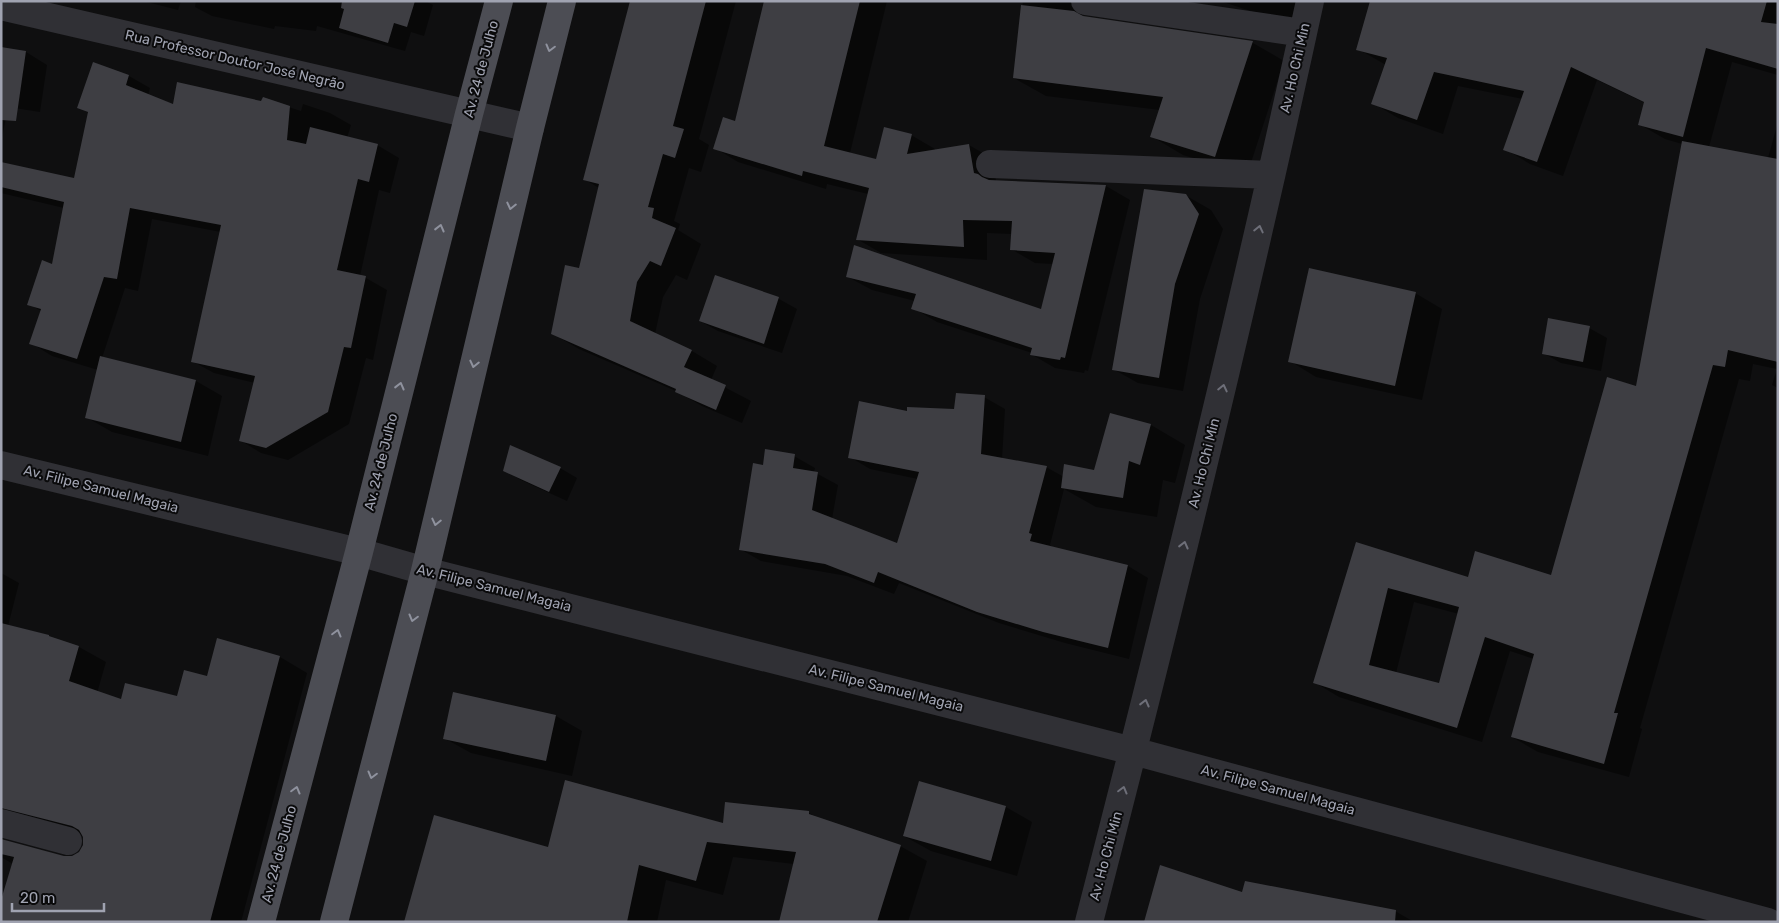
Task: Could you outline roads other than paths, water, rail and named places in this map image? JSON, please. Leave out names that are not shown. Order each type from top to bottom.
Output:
[{"type":"main road","name":"Av. 24 de Julho","points":[[261,922],[359,552],[499,1]]},
{"type":"main road","points":[[334,922],[425,570],[562,1]]},
{"type":"street","points":[[1085,1],[1303,33]]},
{"type":"street","name":"Av. Ho Chi Min","points":[[1089,922],[1219,403],[1310,1]]},
{"type":"street","name":"Rua Professor Doutor José Negrão","points":[[1,6],[530,128]]},
{"type":"street","points":[[990,164],[1271,175]]},
{"type":"street","name":"Av. Filipe Samuel Magaia","points":[[1,465],[359,552],[1133,751],[1768,922]]},
{"type":"street","points":[[1,823],[68,841]]}]
